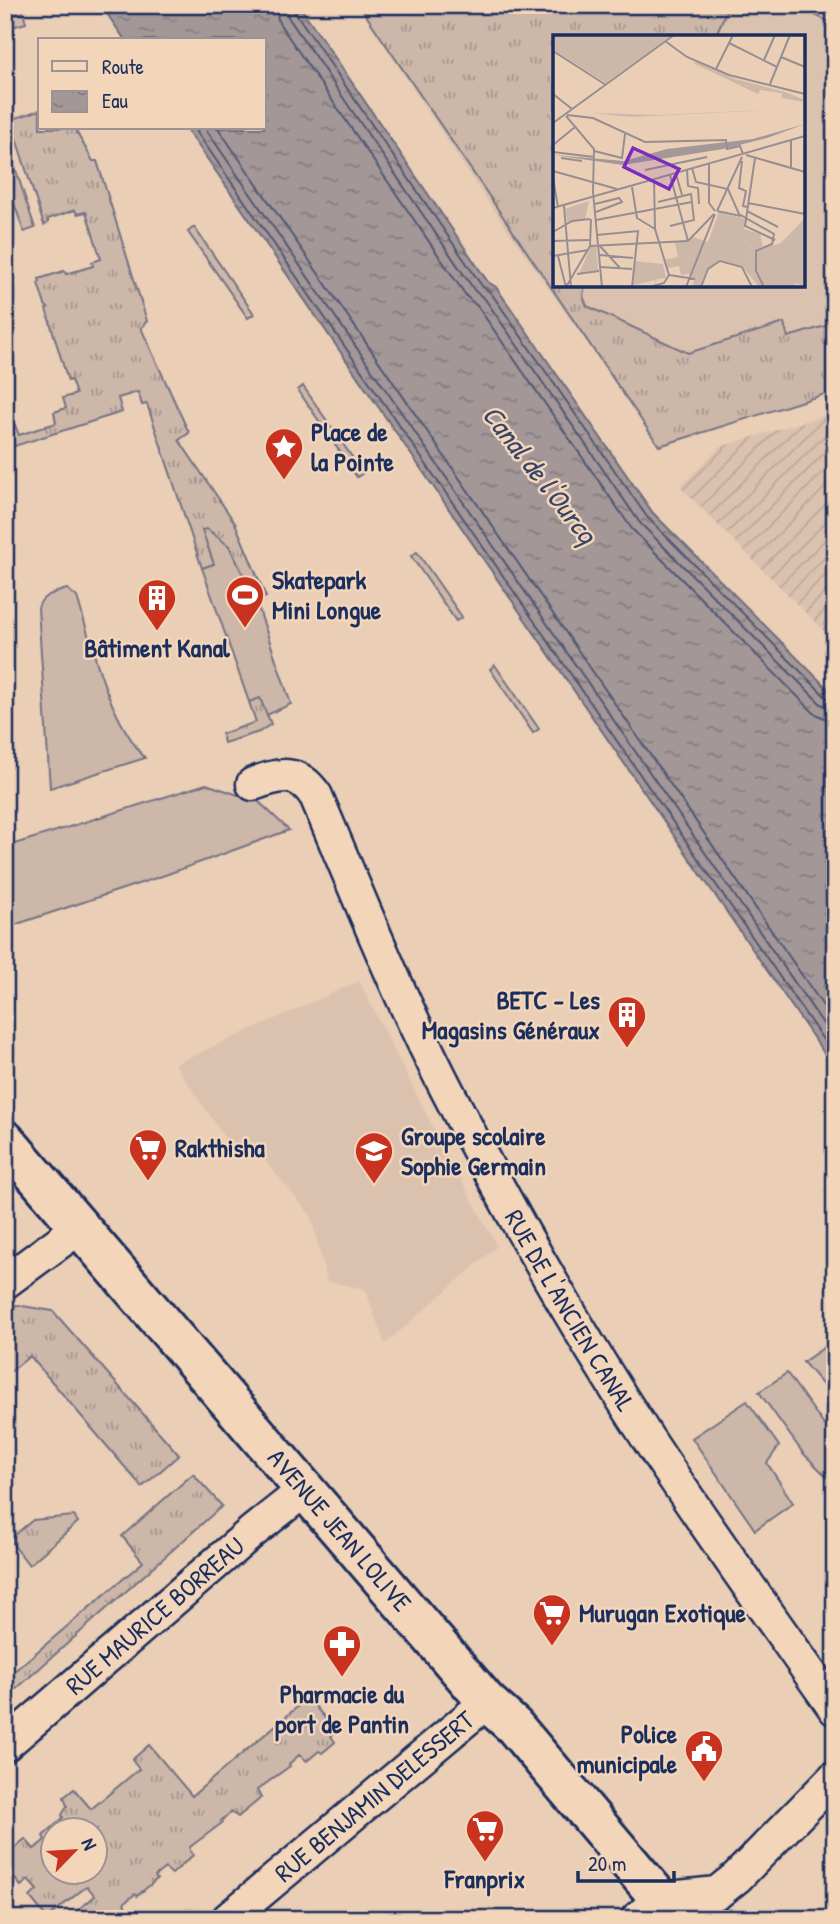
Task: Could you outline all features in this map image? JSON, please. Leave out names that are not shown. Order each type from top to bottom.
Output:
[{"type":"main road","name":"AVENUE JEAN LOLIVE","points":[[5,1140],[486,1702],[514,1726],[658,1912]]},
{"type":"street","name":"RUE DE L'ANCIEN CANAL","points":[[253,784],[274,776],[295,776],[307,782],[316,796],[390,971],[447,1090],[512,1211],[581,1331],[648,1438],[835,1709]]},
{"type":"street","points":[[5,1282],[80,1227]]},
{"type":"street","name":"RUE MAURICE BORREAU","points":[[5,1745],[252,1532],[306,1489]]},
{"type":"street","name":"RUE BENJAMIN DELESSERT","points":[[228,1919],[486,1702]]},
{"type":"street","points":[[658,1912],[717,1893],[737,1877],[835,1777]]},
{"type":"shaded area","points":[[358,5],[835,5],[835,323],[619,389],[475,183]]},
{"type":"shaded area","points":[[835,412],[835,642],[680,487],[720,447]]},
{"type":"shaded area","name":"Groupe scolaire Sophie Germain","points":[[359,981],[497,1246],[385,1344],[365,1289],[327,1281],[311,1216],[246,1138],[232,1148],[175,1064]]},
{"type":"green space","points":[[359,5],[729,5],[716,35],[553,35],[553,287],[585,287],[583,296],[587,306],[688,353],[784,323],[788,337],[835,323],[835,391],[659,446]]},
{"type":"green space","points":[[795,5],[835,5],[835,25]]},
{"type":"green space","points":[[23,12],[26,23],[5,29],[5,19]]},
{"type":"green space","points":[[38,111],[38,130],[75,130],[93,161],[97,161],[147,321],[141,328],[189,433],[179,440],[235,523],[266,597],[256,601],[229,546],[202,530],[214,564],[202,568],[147,404],[142,405],[138,392],[118,398],[122,412],[5,449],[5,428],[15,425],[19,435],[56,423],[54,412],[66,408],[63,398],[76,394],[71,380],[68,381],[39,279],[93,266],[92,262],[101,259],[86,212],[77,214],[75,210],[48,219],[48,223],[44,225],[10,120]]},
{"type":"green space","points":[[5,137],[35,228],[24,232],[5,177]]},
{"type":"green space","points":[[194,227],[254,314],[248,318],[188,232]]},
{"type":"green space","points":[[303,386],[363,473],[357,477],[298,390]]},
{"type":"green space","name":"Skatepark Mini Longue","points":[[207,529],[229,546],[256,601],[291,704],[267,715],[260,698],[249,702],[202,568],[214,564],[202,530]]},
{"type":"green space","points":[[417,552],[462,617],[456,621],[411,556]]},
{"type":"green space","points":[[67,589],[77,597],[111,702],[132,741],[145,758],[50,788],[38,608],[46,597]]},
{"type":"green space","points":[[495,665],[539,729],[533,733],[490,669]]},
{"type":"green space","points":[[260,697],[271,724],[259,732],[224,743],[222,734],[256,722],[249,702]]},
{"type":"green space","points":[[206,784],[259,802],[289,830],[5,928],[5,847]]},
{"type":"green space","points":[[16,1305],[53,1311],[179,1455],[142,1487],[30,1356],[5,1376],[5,1313]]},
{"type":"green space","points":[[835,1340],[835,1399],[803,1362]]},
{"type":"green space","points":[[787,1373],[824,1425],[835,1419],[835,1475],[829,1479],[803,1453],[759,1392]]},
{"type":"green space","points":[[747,1401],[779,1446],[767,1463],[793,1503],[755,1530],[692,1438]]},
{"type":"green space","points":[[193,1474],[222,1506],[5,1699],[5,1679],[143,1562],[122,1536]]},
{"type":"green space","points":[[74,1516],[78,1522],[29,1565],[12,1543],[12,1537],[33,1520]]},
{"type":"green space","points":[[308,1698],[336,1731],[331,1736],[335,1742],[322,1753],[319,1751],[307,1761],[299,1755],[290,1766],[257,1790],[261,1798],[238,1817],[231,1812],[222,1823],[190,1847],[193,1855],[172,1874],[165,1868],[155,1876],[157,1879],[124,1903],[128,1911],[119,1919],[67,1919],[95,1896],[87,1886],[47,1918],[30,1897],[37,1890],[28,1880],[21,1886],[5,1867],[5,1856],[25,1839],[34,1849],[38,1846],[38,1885],[108,1885],[108,1815],[62,1815],[67,1806],[64,1797],[74,1789],[91,1809],[139,1769],[132,1760],[149,1745],[192,1796]]},
{"type":"water","name":"Canal de l'Ourcq","points":[[101,5],[299,5],[488,282],[496,287],[653,513],[835,696],[835,1069],[187,130],[266,130],[266,38],[124,38]]},
{"type":"place","name":"Place de la Pointe","points":[[284,481]]},
{"type":"place","name":"Skatepark Mini Longue","points":[[245,629]]},
{"type":"place","name":"Bâtiment Kanal","points":[[157,632]]},
{"type":"place","name":"BETC - Les Magasins Généraux","points":[[627,1049]]},
{"type":"place","name":"Rakthisha","points":[[148,1182]]},
{"type":"place","name":"Groupe scolaire Sophie Germain","points":[[374,1185]]},
{"type":"place","name":"Murugan Exotique","points":[[552,1647]]},
{"type":"place","name":"Pharmacie du port de Pantin","points":[[342,1678]]},
{"type":"place","name":"Police municipale","points":[[704,1783]]},
{"type":"place","name":"Franprix","points":[[485,1863]]}]
